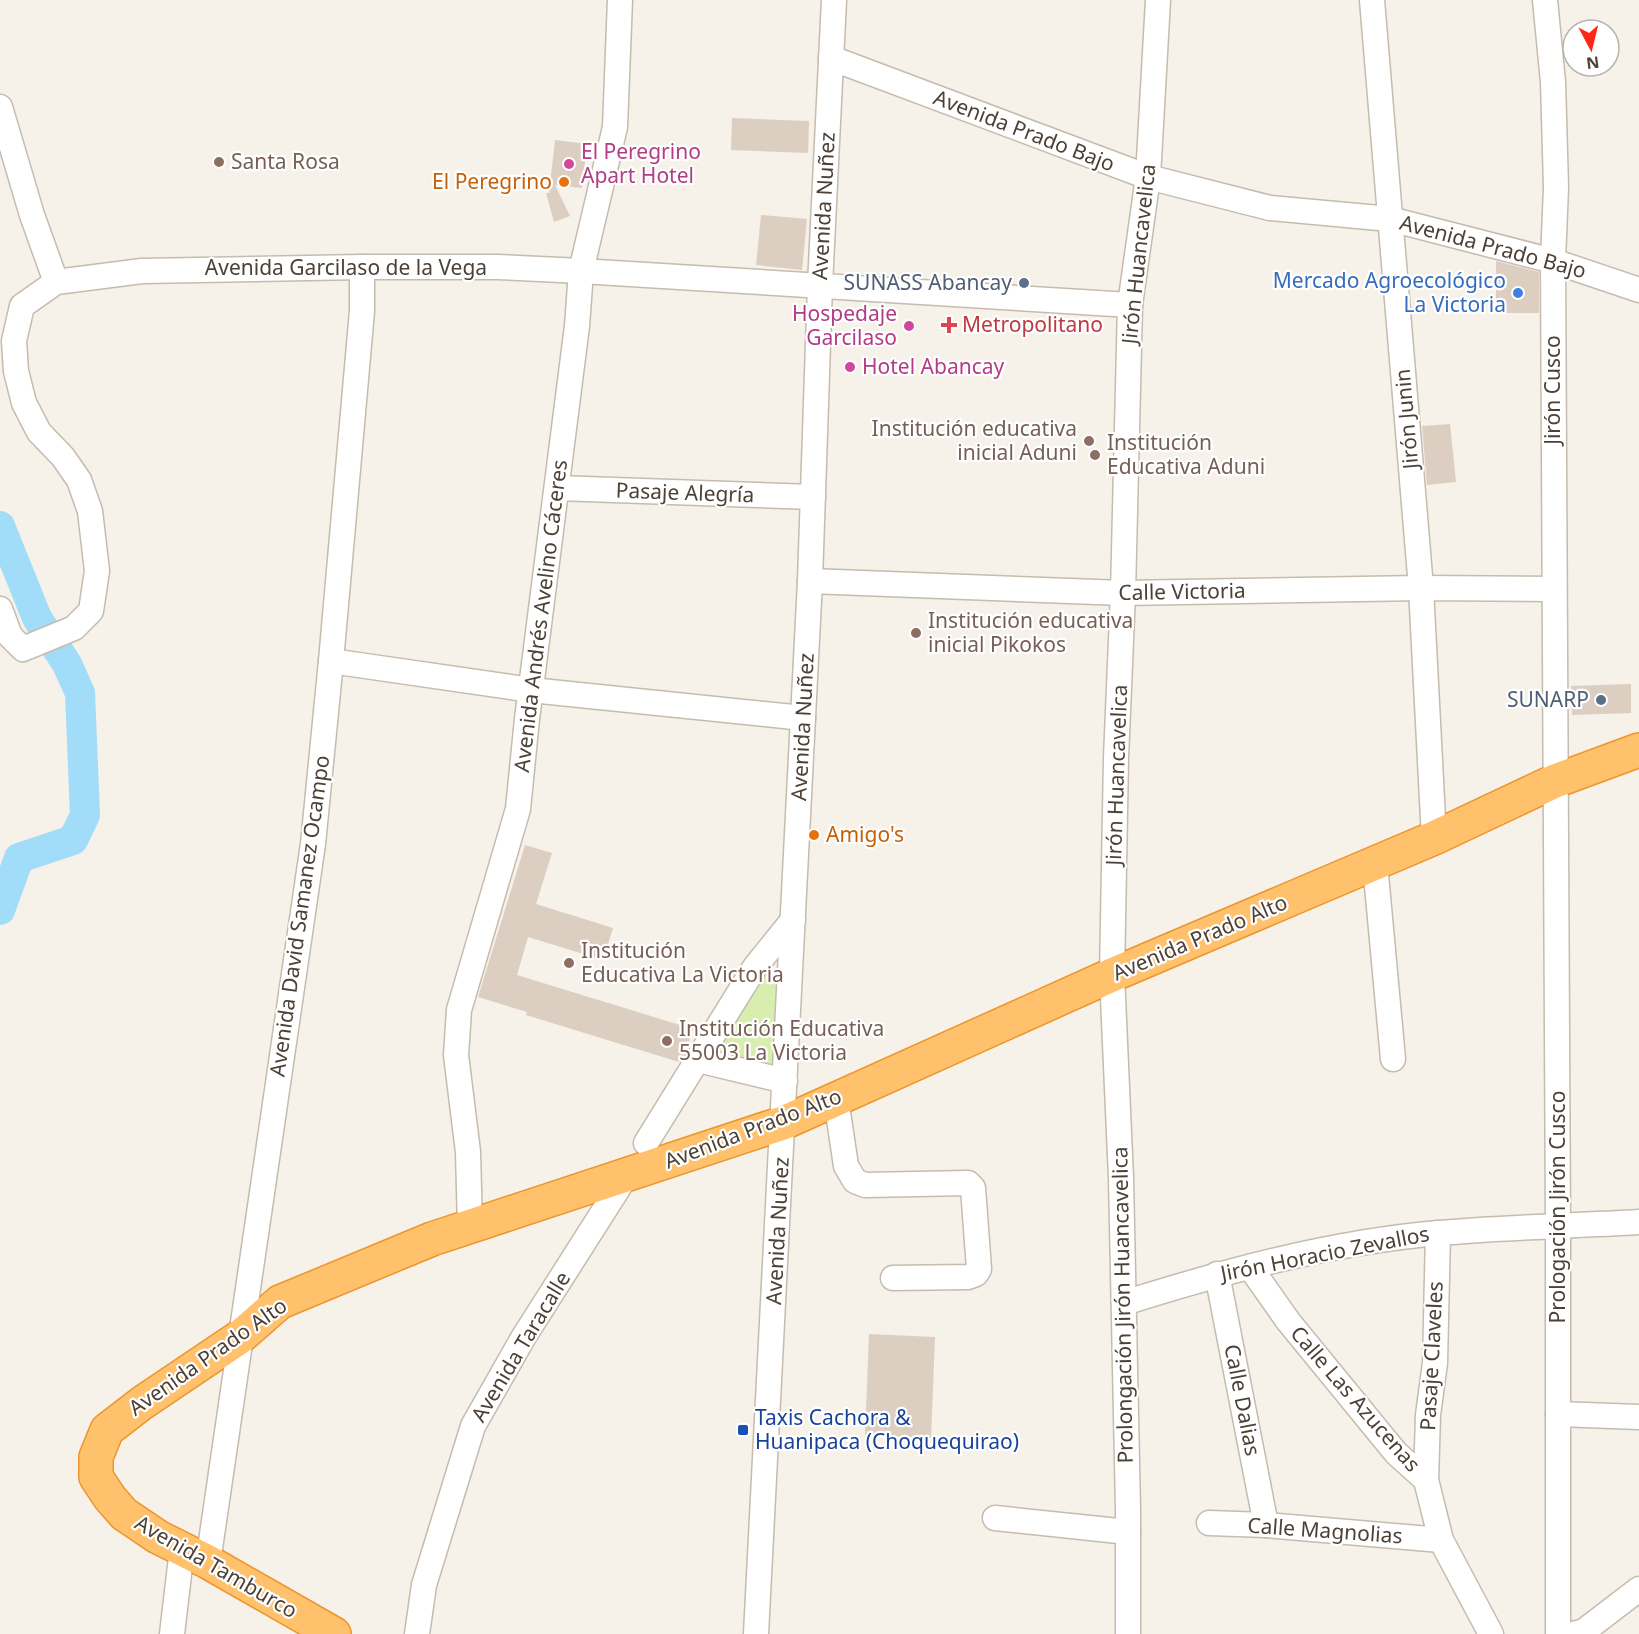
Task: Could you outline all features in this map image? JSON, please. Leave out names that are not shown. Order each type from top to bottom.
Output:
[{"type":"highway","name":"Avenida Prado Alto","points":[[96,1457],[107,1430],[142,1403],[240,1336],[280,1302],[432,1239],[783,1123],[1112,975],[1434,838],[1555,781],[1639,750]]},
{"type":"highway","name":"Avenida Tamburco","points":[[96,1457],[96,1477],[124,1514],[158,1537],[334,1634]]},
{"type":"street","name":"Avenida Andrés Avelino Cáceres","points":[[470,1227],[468,1152],[456,1055],[459,1010],[519,809],[531,690],[577,326],[580,271],[615,128],[620,0]]},
{"type":"street","name":"Avenida Nuñez","points":[[756,1634],[810,581],[820,285],[834,0]]},
{"type":"street","name":"Jirón Huancavelica","points":[[1112,975],[1116,758],[1123,593],[1130,304],[1149,177],[1158,0]]},
{"type":"street","name":"Jirón Junin","points":[[1372,0],[1422,588],[1434,838]]},
{"type":"street","name":"Jirón Cusco","points":[[1545,0],[1553,82],[1556,187],[1553,261],[1555,781]]},
{"type":"street","name":"Avenida Prado Bajo","points":[[831,58],[1149,177],[1270,208],[1389,219],[1553,261],[1639,290]]},
{"type":"street","points":[[0,107],[32,215],[56,282]]},
{"type":"street","name":"Avenida David Samanez Ocampo","points":[[172,1634],[195,1556],[240,1336],[313,844],[332,661],[362,311],[362,267]]},
{"type":"street","name":"Avenida Garcilaso de la Vega","points":[[0,609],[17,650],[74,628],[91,611],[97,571],[90,511],[79,480],[39,432],[24,403],[16,371],[14,341],[22,306],[56,282],[142,270],[498,267],[1130,304]]},
{"type":"street","name":"Pasaje Alegría","points":[[557,488],[813,497]]},
{"type":"street","name":"Calle Victoria","points":[[810,581],[1123,593],[1422,588],[1553,589]]},
{"type":"street","points":[[332,661],[531,690],[803,718]]},
{"type":"street","name":"Prologación Jirón Cusco","points":[[1555,781],[1558,1227],[1557,1634]]},
{"type":"street","points":[[1375,864],[1393,1059]]},
{"type":"street","points":[[646,1143],[755,967],[793,920]]},
{"type":"street","name":"Prolongación Jirón Huancavelica","points":[[1112,975],[1124,1303],[1128,1634]]},
{"type":"street","points":[[698,1060],[785,1081]]},
{"type":"street","points":[[836,1099],[846,1166],[855,1181],[865,1185],[968,1183],[973,1188],[979,1269],[976,1274],[968,1277],[893,1278]]},
{"type":"street","name":"Avenida Taracalle","points":[[417,1634],[424,1586],[473,1426],[523,1338],[626,1176]]},
{"type":"street","name":"Jirón Horacio Zevallos","points":[[1124,1303],[1217,1274],[1351,1245],[1438,1233],[1639,1222]]},
{"type":"street","name":"Pasaje Claveles","points":[[1426,1480],[1428,1415],[1435,1363],[1438,1233]]},
{"type":"street","name":"Calle Las Azucenas","points":[[1250,1267],[1288,1321],[1396,1453],[1426,1480],[1441,1540],[1491,1634]]},
{"type":"street","name":"Calle Dalias","points":[[1217,1274],[1266,1526]]},
{"type":"street","points":[[1558,1414],[1639,1417]]},
{"type":"street","points":[[994,1518],[1128,1532]]},
{"type":"street","name":"Calle Magnolias","points":[[1209,1523],[1441,1540]]},
{"type":"street","points":[[1573,1634],[1584,1631],[1639,1589]]},
{"type":"green space","points":[[759,974],[779,981],[782,1072],[707,1056]]},
{"type":"building","points":[[732,118],[809,121],[808,153],[731,150]]},
{"type":"building","name":"El Peregrino Apart Hotel","points":[[555,140],[587,144],[582,188],[555,185],[570,216],[554,222],[546,193],[549,193]]},
{"type":"building","points":[[761,215],[807,219],[802,270],[756,265]]},
{"type":"building","name":"Mercado Agroecológico La Victoria","points":[[1496,261],[1539,272],[1539,313],[1496,313]]},
{"type":"building","points":[[1450,424],[1456,482],[1427,485],[1422,426]]},
{"type":"building","name":"SUNARP","points":[[1631,684],[1631,713],[1572,715],[1571,686]]},
{"type":"building","points":[[525,845],[552,853],[536,904],[613,928],[603,960],[528,937],[517,975],[693,1029],[686,1051],[679,1062],[526,1015],[527,1012],[478,997]]},
{"type":"building","points":[[869,1334],[935,1337],[931,1438],[865,1435]]},
{"type":"waterway","points":[[0,526],[37,618],[67,664],[80,693],[85,815],[73,840],[19,858],[0,910]]},
{"type":"place","name":"Santa Rosa","points":[[219,162]]},
{"type":"place","name":"El Peregrino Apart Hotel","points":[[569,164]]},
{"type":"place","name":"El Peregrino","points":[[564,182]]},
{"type":"place","name":"SUNASS Abancay","points":[[1024,283]]},
{"type":"place","name":"Mercado Agroecológico La Victoria","points":[[1518,293]]},
{"type":"place","name":"Metropolitano","points":[[949,325]]},
{"type":"place","name":"Hospedaje Garcilaso","points":[[909,326]]},
{"type":"place","name":"Hotel Abancay","points":[[850,367]]},
{"type":"place","name":"Institución educativa inicial Aduni","points":[[1089,441]]},
{"type":"place","name":"Institución Educativa Aduni","points":[[1095,455]]},
{"type":"place","name":"Institución educativa inicial Pikokos","points":[[916,633]]},
{"type":"place","name":"SUNARP","points":[[1601,700]]},
{"type":"place","name":"Amigo's","points":[[814,835]]},
{"type":"place","name":"Institución Educativa La Victoria","points":[[569,963]]},
{"type":"place","name":"Institución Educativa 55003 La Victoria","points":[[667,1041]]},
{"type":"place","name":"Taxis Cachora & Huanipaca (Choquequirao)","points":[[743,1430]]}]
